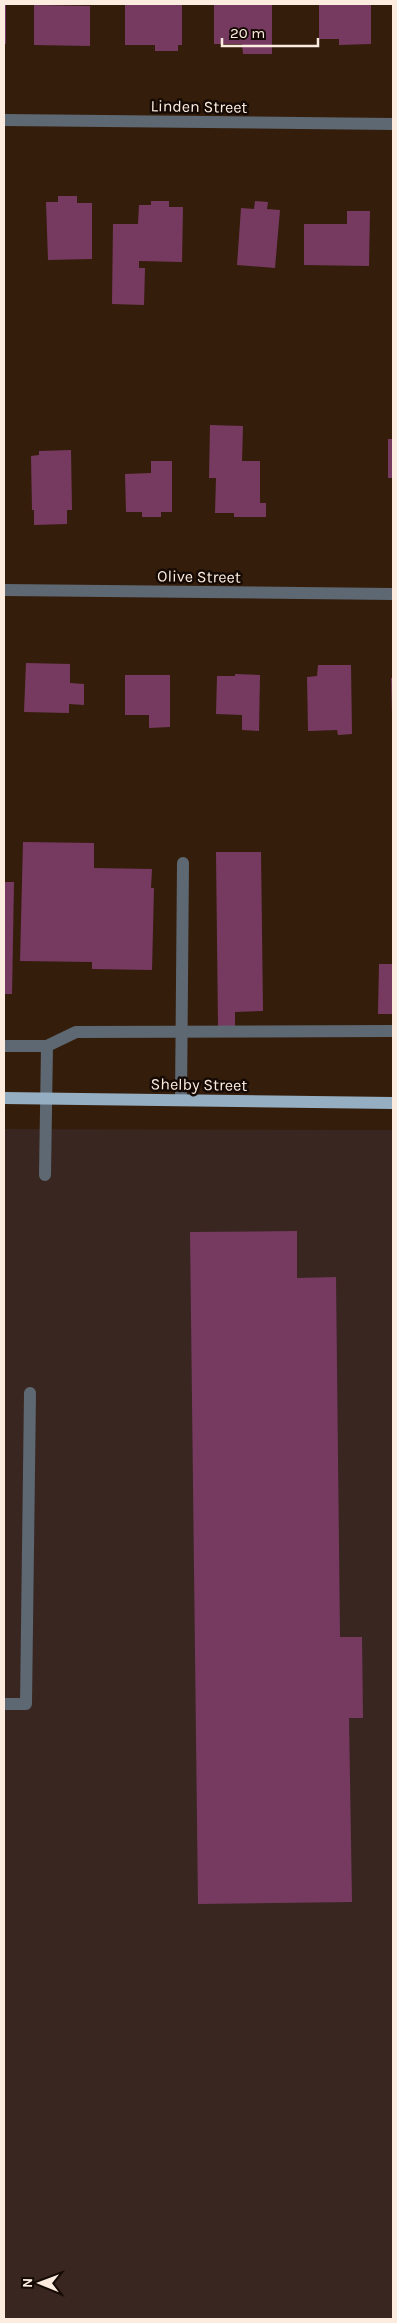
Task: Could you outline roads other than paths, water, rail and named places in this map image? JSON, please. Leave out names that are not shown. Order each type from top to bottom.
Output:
[{"type":"main road","name":"Shelby Street","points":[[4,1098],[393,1103]]},
{"type":"street","name":"Linden Street","points":[[4,120],[393,124]]},
{"type":"street","name":"Olive Street","points":[[4,590],[393,594]]},
{"type":"street","points":[[181,1100],[183,863]]},
{"type":"street","points":[[4,1046],[47,1046],[76,1032],[393,1031]]},
{"type":"street","points":[[45,1175],[47,1046]]},
{"type":"street","points":[[4,1704],[26,1704],[30,1393]]}]
